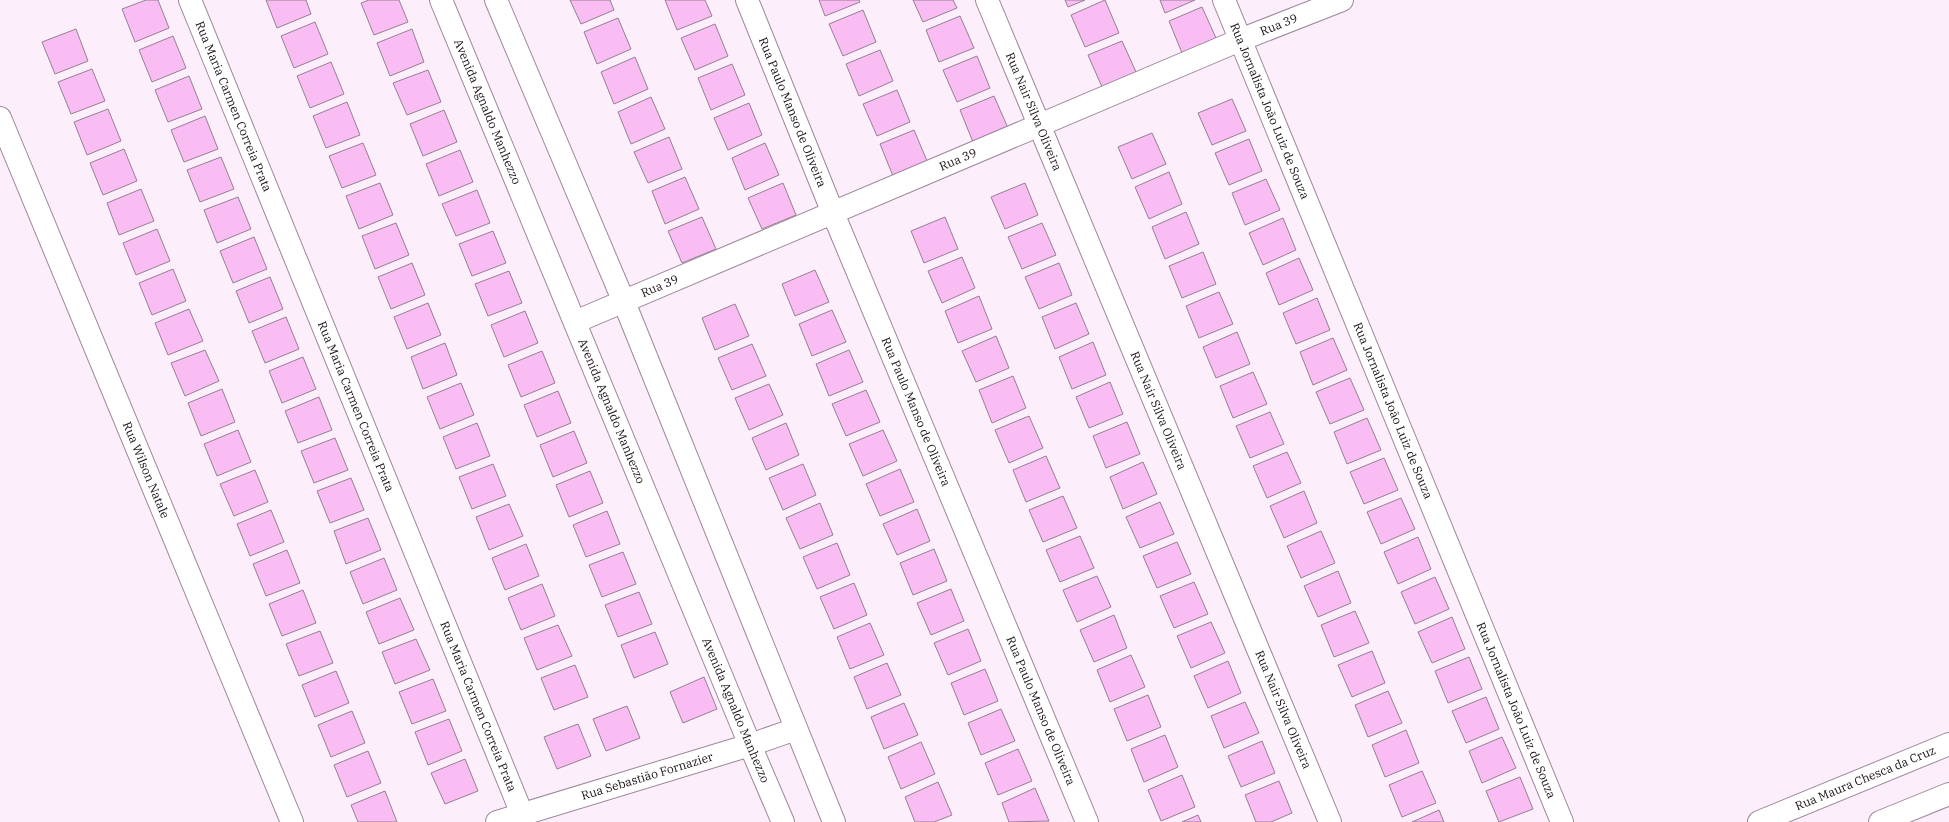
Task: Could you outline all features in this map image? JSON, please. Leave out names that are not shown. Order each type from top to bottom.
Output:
[{"type":"street","name":"Rua Maria Carmen Correia Prata","points":[[190,0],[522,814]]},
{"type":"street","name":"Avenida Agnaldo Manhezzo","points":[[441,0],[783,822]]},
{"type":"street","points":[[496,0],[624,302],[834,822]]},
{"type":"street","name":"Rua Paulo Manso de Oliveira","points":[[747,0],[833,213],[1088,822]]},
{"type":"street","name":"Rua Nair Silva Oliveira","points":[[987,0],[1330,822]]},
{"type":"street","name":"Rua Jornalista João Luiz de Souza","points":[[1224,0],[1562,822]]},
{"type":"street","name":"Rua 39","points":[[575,322],[1240,40],[1342,0]]},
{"type":"street","name":"Rua Wilson Natale","points":[[0,118],[292,822]]},
{"type":"street","name":"Rua Sebastião Fornazier","points":[[498,822],[750,745],[796,729]]},
{"type":"street","name":"Rua Maura Chesca da Cruz","points":[[1759,822],[1949,744]]},
{"type":"street","points":[[1880,822],[1949,794]]},
{"type":"building","points":[[146,0],[158,0],[169,28],[135,42],[122,9]]},
{"type":"building","points":[[266,0],[306,0],[311,14],[277,28]]},
{"type":"building","points":[[369,0],[399,0],[408,22],[374,35],[361,3]]},
{"type":"building","points":[[570,0],[610,0],[614,10],[581,24]]},
{"type":"building","points":[[665,0],[705,0],[712,16],[677,30]]},
{"type":"building","points":[[819,0],[859,0],[860,2],[825,16]]},
{"type":"building","points":[[913,0],[953,0],[957,8],[923,22]]},
{"type":"building","points":[[1065,0],[1085,0],[1068,7]]},
{"type":"building","points":[[1105,0],[1119,33],[1085,47],[1071,15]]},
{"type":"building","points":[[1160,0],[1195,0],[1165,13]]},
{"type":"building","points":[[1202,7],[1216,38],[1182,53],[1169,21]]},
{"type":"building","points":[[863,10],[876,42],[843,56],[829,24]]},
{"type":"building","points":[[960,16],[974,48],[939,62],[926,30]]},
{"type":"building","points":[[618,18],[631,49],[597,64],[584,32]]},
{"type":"building","points":[[315,22],[328,54],[294,68],[281,36]]},
{"type":"building","points":[[715,24],[728,56],[695,70],[681,38]]},
{"type":"building","points":[[76,29],[88,61],[55,74],[42,42]]},
{"type":"building","points":[[412,29],[424,62],[390,76],[377,43]]},
{"type":"building","points":[[173,36],[186,68],[152,82],[139,50]]},
{"type":"building","points":[[1122,41],[1136,72],[1102,87],[1088,55]]},
{"type":"building","points":[[880,50],[893,81],[859,96],[846,64]]},
{"type":"building","points":[[977,56],[990,88],[957,102],[943,70]]},
{"type":"building","points":[[635,57],[648,89],[614,104],[601,72]]},
{"type":"building","points":[[331,62],[344,94],[310,108],[297,76]]},
{"type":"building","points":[[732,64],[745,95],[711,110],[698,78]]},
{"type":"building","points":[[92,69],[105,101],[71,114],[58,82]]},
{"type":"building","points":[[428,70],[441,102],[407,115],[393,83]]},
{"type":"building","points":[[189,76],[202,109],[168,122],[155,90]]},
{"type":"building","points":[[897,90],[910,122],[877,136],[863,104]]},
{"type":"building","points":[[994,96],[1008,128],[973,142],[960,110]]},
{"type":"building","points":[[651,97],[665,129],[631,144],[618,112]]},
{"type":"building","points":[[1232,99],[1246,131],[1212,145],[1198,113]]},
{"type":"building","points":[[347,102],[360,135],[326,148],[313,116]]},
{"type":"building","points":[[749,103],[762,135],[728,150],[714,118]]},
{"type":"building","points":[[108,109],[121,141],[87,155],[74,122]]},
{"type":"building","points":[[444,110],[457,142],[423,156],[410,124]]},
{"type":"building","points":[[205,116],[218,149],[184,162],[171,130]]},
{"type":"building","points":[[914,130],[927,161],[893,176],[880,144]]},
{"type":"building","points":[[1152,133],[1166,164],[1132,179],[1118,147]]},
{"type":"building","points":[[669,137],[682,169],[648,183],[634,152]]},
{"type":"building","points":[[1249,139],[1262,171],[1229,185],[1215,153]]},
{"type":"building","points":[[363,143],[376,175],[342,188],[329,156]]},
{"type":"building","points":[[765,143],[779,175],[745,190],[732,158]]},
{"type":"building","points":[[124,149],[137,181],[103,195],[90,163]]},
{"type":"building","points":[[460,150],[473,182],[439,196],[426,164]]},
{"type":"building","points":[[221,157],[234,189],[200,202],[187,170]]},
{"type":"building","points":[[1169,172],[1182,204],[1149,219],[1135,187]]},
{"type":"building","points":[[685,177],[699,209],[665,224],[652,191]]},
{"type":"building","points":[[1266,179],[1280,210],[1245,225],[1232,193]]},
{"type":"building","points":[[380,183],[393,215],[359,229],[346,196]]},
{"type":"building","points":[[783,183],[796,215],[762,229],[748,198]]},
{"type":"building","points":[[1025,183],[1038,215],[1005,229],[991,197]]},
{"type":"building","points":[[141,189],[154,221],[119,235],[107,203]]},
{"type":"building","points":[[477,190],[490,223],[456,236],[442,204]]},
{"type":"building","points":[[238,197],[251,229],[217,243],[204,210]]},
{"type":"building","points":[[1186,212],[1199,244],[1165,259],[1152,227]]},
{"type":"building","points":[[702,217],[716,249],[682,263],[668,231]]},
{"type":"building","points":[[945,217],[958,249],[924,263],[911,231]]},
{"type":"building","points":[[1283,218],[1296,250],[1263,265],[1249,233]]},
{"type":"building","points":[[396,223],[409,255],[375,269],[362,236]]},
{"type":"building","points":[[1042,223],[1056,255],[1022,269],[1008,237]]},
{"type":"building","points":[[157,229],[170,261],[136,275],[123,243]]},
{"type":"building","points":[[493,231],[506,263],[472,276],[459,244]]},
{"type":"building","points":[[254,237],[267,269],[233,283],[220,251]]},
{"type":"building","points":[[1203,252],[1216,284],[1182,298],[1169,266]]},
{"type":"building","points":[[962,257],[975,288],[942,303],[928,271]]},
{"type":"building","points":[[1299,258],[1313,290],[1279,305],[1266,273]]},
{"type":"building","points":[[412,263],[425,295],[391,309],[378,277]]},
{"type":"building","points":[[1059,263],[1072,295],[1039,309],[1025,277]]},
{"type":"building","points":[[173,269],[186,301],[152,315],[139,283]]},
{"type":"building","points":[[815,270],[829,302],[795,316],[782,284]]},
{"type":"building","points":[[509,271],[522,303],[488,316],[475,284]]},
{"type":"building","points":[[270,277],[283,309],[249,323],[236,291]]},
{"type":"building","points":[[1219,292],[1233,324],[1199,338],[1186,306]]},
{"type":"building","points":[[979,296],[992,329],[958,343],[945,311]]},
{"type":"building","points":[[1317,298],[1330,330],[1296,344],[1283,313]]},
{"type":"building","points":[[428,303],[441,335],[407,349],[394,317]]},
{"type":"building","points":[[1076,303],[1089,334],[1055,349],[1042,317]]},
{"type":"building","points":[[735,304],[749,336],[715,350],[702,318]]},
{"type":"building","points":[[189,309],[203,341],[168,355],[155,323]]},
{"type":"building","points":[[832,310],[846,342],[812,356],[799,324]]},
{"type":"building","points":[[525,311],[538,343],[504,357],[491,325]]},
{"type":"building","points":[[286,317],[299,349],[265,363],[252,331]]},
{"type":"building","points":[[1237,332],[1250,364],[1216,378],[1203,347]]},
{"type":"building","points":[[996,336],[1009,368],[976,382],[962,351]]},
{"type":"building","points":[[1333,338],[1347,370],[1313,385],[1300,352]]},
{"type":"building","points":[[1093,342],[1106,375],[1072,389],[1059,357]]},
{"type":"building","points":[[445,343],[457,375],[423,389],[411,357]]},
{"type":"building","points":[[752,344],[766,376],[732,390],[718,358]]},
{"type":"building","points":[[205,350],[219,381],[185,396],[171,363]]},
{"type":"building","points":[[849,350],[863,382],[829,396],[816,364]]},
{"type":"building","points":[[542,351],[555,383],[521,397],[508,365]]},
{"type":"building","points":[[303,357],[316,389],[282,403],[269,371]]},
{"type":"building","points":[[1253,372],[1267,404],[1233,418],[1220,386]]},
{"type":"building","points":[[1013,376],[1026,408],[992,423],[979,390]]},
{"type":"building","points":[[1350,378],[1364,410],[1330,424],[1316,392]]},
{"type":"building","points":[[1110,382],[1123,414],[1089,428],[1076,397]]},
{"type":"building","points":[[461,383],[474,415],[440,429],[427,397]]},
{"type":"building","points":[[769,384],[783,415],[749,430],[735,398]]},
{"type":"building","points":[[222,389],[235,422],[201,436],[188,403]]},
{"type":"building","points":[[866,390],[880,422],[846,436],[832,404]]},
{"type":"building","points":[[558,391],[571,423],[537,437],[524,405]]},
{"type":"building","points":[[319,397],[332,430],[298,443],[285,411]]},
{"type":"building","points":[[1270,412],[1284,444],[1250,458],[1236,426]]},
{"type":"building","points":[[1029,416],[1043,448],[1009,463],[995,430]]},
{"type":"building","points":[[1367,418],[1381,450],[1347,464],[1334,432]]},
{"type":"building","points":[[1127,422],[1140,454],[1106,468],[1093,436]]},
{"type":"building","points":[[477,423],[490,456],[456,469],[443,437]]},
{"type":"building","points":[[786,423],[799,455],[766,470],[752,438]]},
{"type":"building","points":[[238,430],[251,462],[217,476],[204,444]]},
{"type":"building","points":[[883,430],[897,461],[863,476],[849,444]]},
{"type":"building","points":[[574,431],[587,463],[553,477],[540,445]]},
{"type":"building","points":[[335,438],[348,470],[314,483],[301,451]]},
{"type":"building","points":[[1287,452],[1301,483],[1267,498],[1253,466]]},
{"type":"building","points":[[1046,456],[1060,488],[1026,502],[1013,470]]},
{"type":"building","points":[[1384,458],[1398,490],[1364,504],[1350,472]]},
{"type":"building","points":[[1143,462],[1157,494],[1123,509],[1110,477]]},
{"type":"building","points":[[493,464],[506,496],[472,509],[459,477]]},
{"type":"building","points":[[803,464],[816,495],[783,510],[769,478]]},
{"type":"building","points":[[900,469],[914,502],[880,516],[866,484]]},
{"type":"building","points":[[255,470],[268,502],[234,516],[220,484]]},
{"type":"building","points":[[590,471],[603,503],[569,517],[556,485]]},
{"type":"building","points":[[351,478],[364,510],[330,523],[317,491]]},
{"type":"building","points":[[1304,491],[1317,523],[1284,538],[1270,506]]},
{"type":"building","points":[[1063,496],[1077,528],[1043,542],[1029,510]]},
{"type":"building","points":[[1401,498],[1415,529],[1381,544],[1367,512]]},
{"type":"building","points":[[1160,502],[1174,534],[1140,548],[1126,517]]},
{"type":"building","points":[[820,503],[833,535],[800,549],[786,518]]},
{"type":"building","points":[[509,504],[523,536],[489,550],[476,517]]},
{"type":"building","points":[[917,509],[930,541],[897,555],[883,524]]},
{"type":"building","points":[[271,510],[284,542],[250,556],[237,524]]},
{"type":"building","points":[[607,511],[620,544],[586,557],[573,525]]},
{"type":"building","points":[[368,518],[381,550],[346,564],[334,531]]},
{"type":"building","points":[[1321,531],[1335,563],[1301,578],[1287,546]]},
{"type":"building","points":[[1080,536],[1094,568],[1060,582],[1046,550]]},
{"type":"building","points":[[1418,537],[1431,569],[1398,584],[1384,552]]},
{"type":"building","points":[[1177,542],[1191,574],[1157,588],[1143,556]]},
{"type":"building","points":[[837,543],[850,575],[817,589],[803,557]]},
{"type":"building","points":[[526,544],[539,576],[505,590],[492,558]]},
{"type":"building","points":[[934,549],[947,581],[913,595],[900,563]]},
{"type":"building","points":[[287,550],[300,583],[266,596],[253,564]]},
{"type":"building","points":[[623,552],[636,584],[602,597],[589,565]]},
{"type":"building","points":[[384,558],[397,590],[363,604],[350,572]]},
{"type":"building","points":[[1338,571],[1351,603],[1318,617],[1304,586]]},
{"type":"building","points":[[1097,576],[1111,607],[1077,622],[1063,590]]},
{"type":"building","points":[[1435,577],[1449,609],[1415,624],[1401,592]]},
{"type":"building","points":[[1194,582],[1208,614],[1174,628],[1160,596]]},
{"type":"building","points":[[854,583],[867,615],[834,629],[820,597]]},
{"type":"building","points":[[542,584],[555,616],[521,630],[508,598]]},
{"type":"building","points":[[951,589],[964,621],[931,635],[917,603]]},
{"type":"building","points":[[303,590],[316,623],[282,636],[269,604]]},
{"type":"building","points":[[639,592],[652,624],[618,637],[605,605]]},
{"type":"building","points":[[400,598],[414,630],[379,644],[366,612]]},
{"type":"building","points":[[1355,611],[1369,643],[1334,657],[1321,625]]},
{"type":"building","points":[[1114,615],[1127,648],[1094,662],[1080,630]]},
{"type":"building","points":[[1452,617],[1465,649],[1432,663],[1418,632]]},
{"type":"building","points":[[1211,622],[1225,653],[1191,668],[1177,636]]},
{"type":"building","points":[[870,623],[884,655],[850,669],[837,637]]},
{"type":"building","points":[[558,625],[572,656],[537,670],[524,638]]},
{"type":"building","points":[[968,629],[981,661],[948,675],[934,643]]},
{"type":"building","points":[[320,631],[333,663],[299,676],[286,644]]},
{"type":"building","points":[[655,632],[668,664],[634,678],[621,645]]},
{"type":"building","points":[[416,639],[430,670],[395,684],[382,652]]},
{"type":"building","points":[[1372,651],[1385,683],[1352,697],[1338,665]]},
{"type":"building","points":[[1131,655],[1145,687],[1110,702],[1097,670]]},
{"type":"building","points":[[1469,657],[1482,689],[1448,703],[1435,671]]},
{"type":"building","points":[[1228,661],[1241,693],[1208,708],[1194,676]]},
{"type":"building","points":[[887,663],[901,695],[867,709],[854,677]]},
{"type":"building","points":[[575,665],[588,697],[554,710],[541,678]]},
{"type":"building","points":[[985,669],[998,701],[964,715],[951,683]]},
{"type":"building","points":[[336,671],[349,703],[315,717],[302,685]]},
{"type":"building","points":[[704,677],[717,709],[683,723],[670,692]]},
{"type":"building","points":[[433,679],[446,711],[412,724],[399,692]]},
{"type":"building","points":[[1388,691],[1402,723],[1368,737],[1355,705]]},
{"type":"building","points":[[1148,695],[1161,727],[1127,741],[1114,709]]},
{"type":"building","points":[[1486,697],[1499,729],[1466,743],[1452,711]]},
{"type":"building","points":[[1245,702],[1259,733],[1224,748],[1211,716]]},
{"type":"building","points":[[904,703],[918,735],[884,749],[871,717]]},
{"type":"building","points":[[627,706],[640,738],[606,751],[593,719]]},
{"type":"building","points":[[1001,709],[1015,741],[981,755],[968,723]]},
{"type":"building","points":[[352,711],[365,743],[331,757],[318,725]]},
{"type":"building","points":[[449,719],[462,751],[428,765],[415,732]]},
{"type":"building","points":[[578,724],[591,756],[557,769],[544,737]]},
{"type":"building","points":[[1406,730],[1419,763],[1385,777],[1372,745]]},
{"type":"building","points":[[1165,735],[1178,767],[1144,782],[1131,749]]},
{"type":"building","points":[[1502,737],[1516,768],[1482,783],[1469,751]]},
{"type":"building","points":[[1262,741],[1275,773],[1241,787],[1228,756]]},
{"type":"building","points":[[921,742],[935,774],[901,789],[888,757]]},
{"type":"building","points":[[1018,749],[1032,781],[998,795],[985,763]]},
{"type":"building","points":[[368,751],[381,783],[347,797],[334,765]]},
{"type":"building","points":[[465,759],[478,791],[445,804],[431,773]]},
{"type":"building","points":[[1422,771],[1436,803],[1402,817],[1389,785]]},
{"type":"building","points":[[1182,775],[1195,807],[1161,821],[1148,790]]},
{"type":"building","points":[[1520,777],[1533,809],[1499,822],[1486,791]]},
{"type":"building","points":[[1279,781],[1292,813],[1271,822],[1256,822],[1245,795]]},
{"type":"building","points":[[938,782],[952,815],[934,822],[915,822],[905,797]]},
{"type":"building","points":[[1035,788],[1049,821],[1009,822],[1002,803]]},
{"type":"building","points":[[385,791],[397,822],[358,822],[351,805]]},
{"type":"building","points":[[1439,810],[1444,822],[1412,822]]},
{"type":"building","points":[[1198,815],[1201,822],[1182,822]]}]
